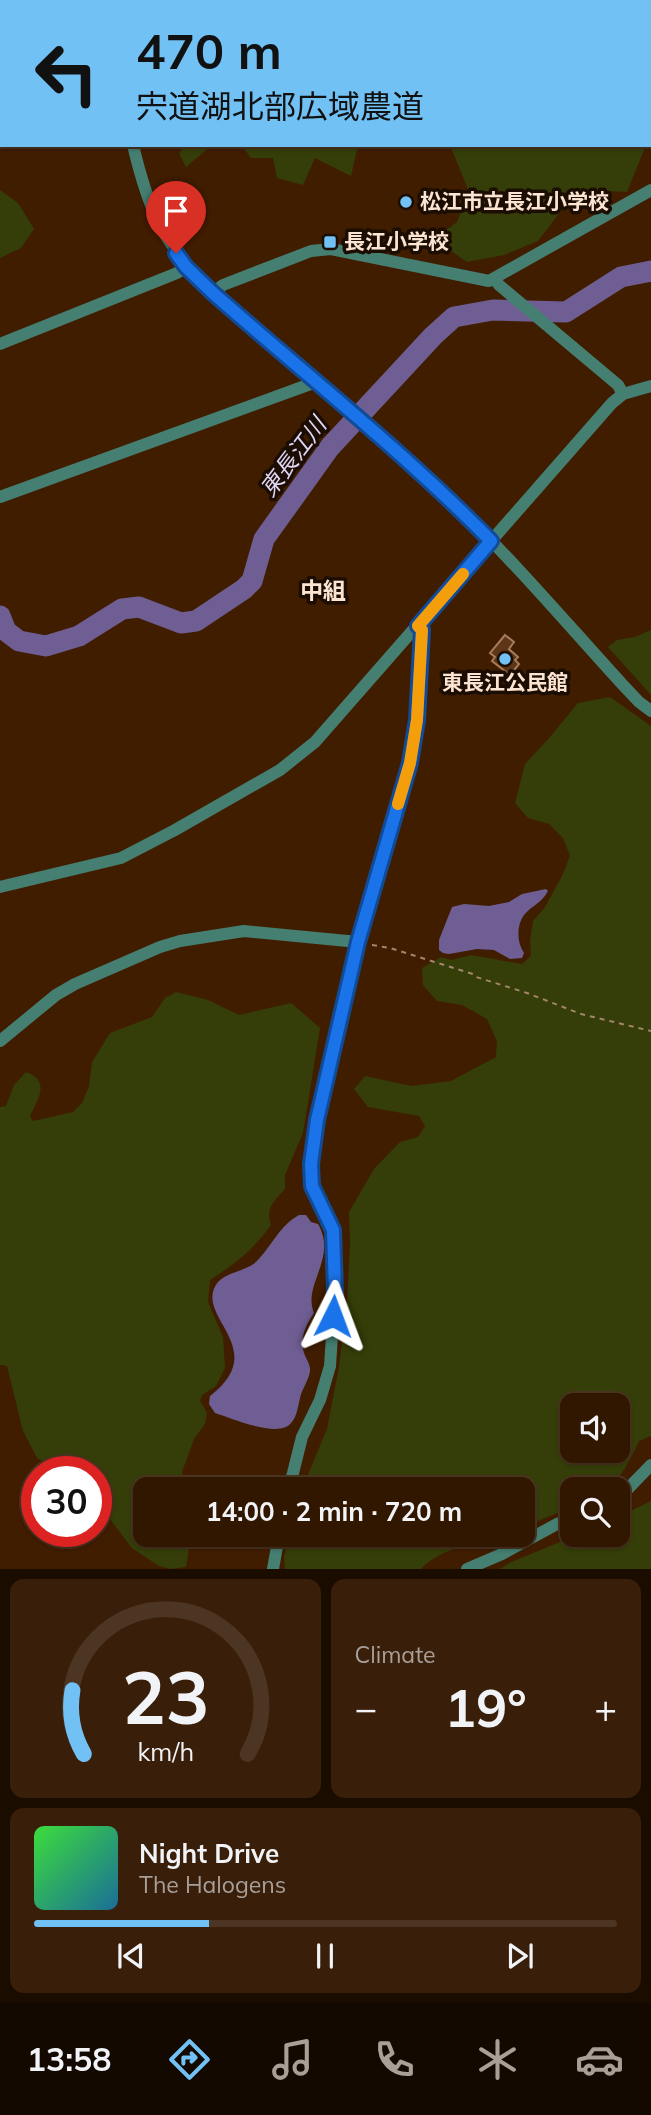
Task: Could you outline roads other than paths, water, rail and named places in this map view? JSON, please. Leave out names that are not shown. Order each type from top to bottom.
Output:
[{"type":"street","points":[[134,147],[148,202],[166,239],[186,267],[457,506],[621,684],[651,711]]},
{"type":"street","points":[[213,293],[223,285],[311,251],[331,249],[482,281],[495,279],[651,190]]},
{"type":"street","points":[[0,344],[177,273],[186,267]]},
{"type":"street","points":[[495,279],[624,394]]},
{"type":"street","points":[[0,497],[316,382]]},
{"type":"street","points":[[0,887],[121,858],[281,770],[315,742],[612,403],[624,394],[651,386]]},
{"type":"street","points":[[292,1477],[302,1437],[320,1400],[330,1366],[335,1290],[333,1230],[312,1186],[311,1164],[317,1120],[358,942],[410,763],[418,707],[422,630],[418,626]]},
{"type":"street","points":[[0,1041],[57,995],[75,984],[180,941],[244,931],[358,942]]},
{"type":"street","points":[[630,1487],[651,1465]]},
{"type":"street","points":[[467,1569],[560,1523]]},
{"type":"street","points":[[273,1569],[277,1547]]},
{"type":"waterway","name":"東長江川","points":[[0,616],[6,631],[19,641],[46,646],[79,636],[122,609],[139,607],[181,623],[196,621],[252,581],[264,539],[330,447],[454,317],[493,310],[566,312],[621,277],[651,271]]},
{"type":"place","name":"松江市立長江小学校","points":[[406,202]]},
{"type":"place","name":"長江小学校","points":[[330,242]]},
{"type":"place","name":"東長江公民館","points":[[505,659]]},
{"type":"district","name":"中組","points":[[323,591]]}]
